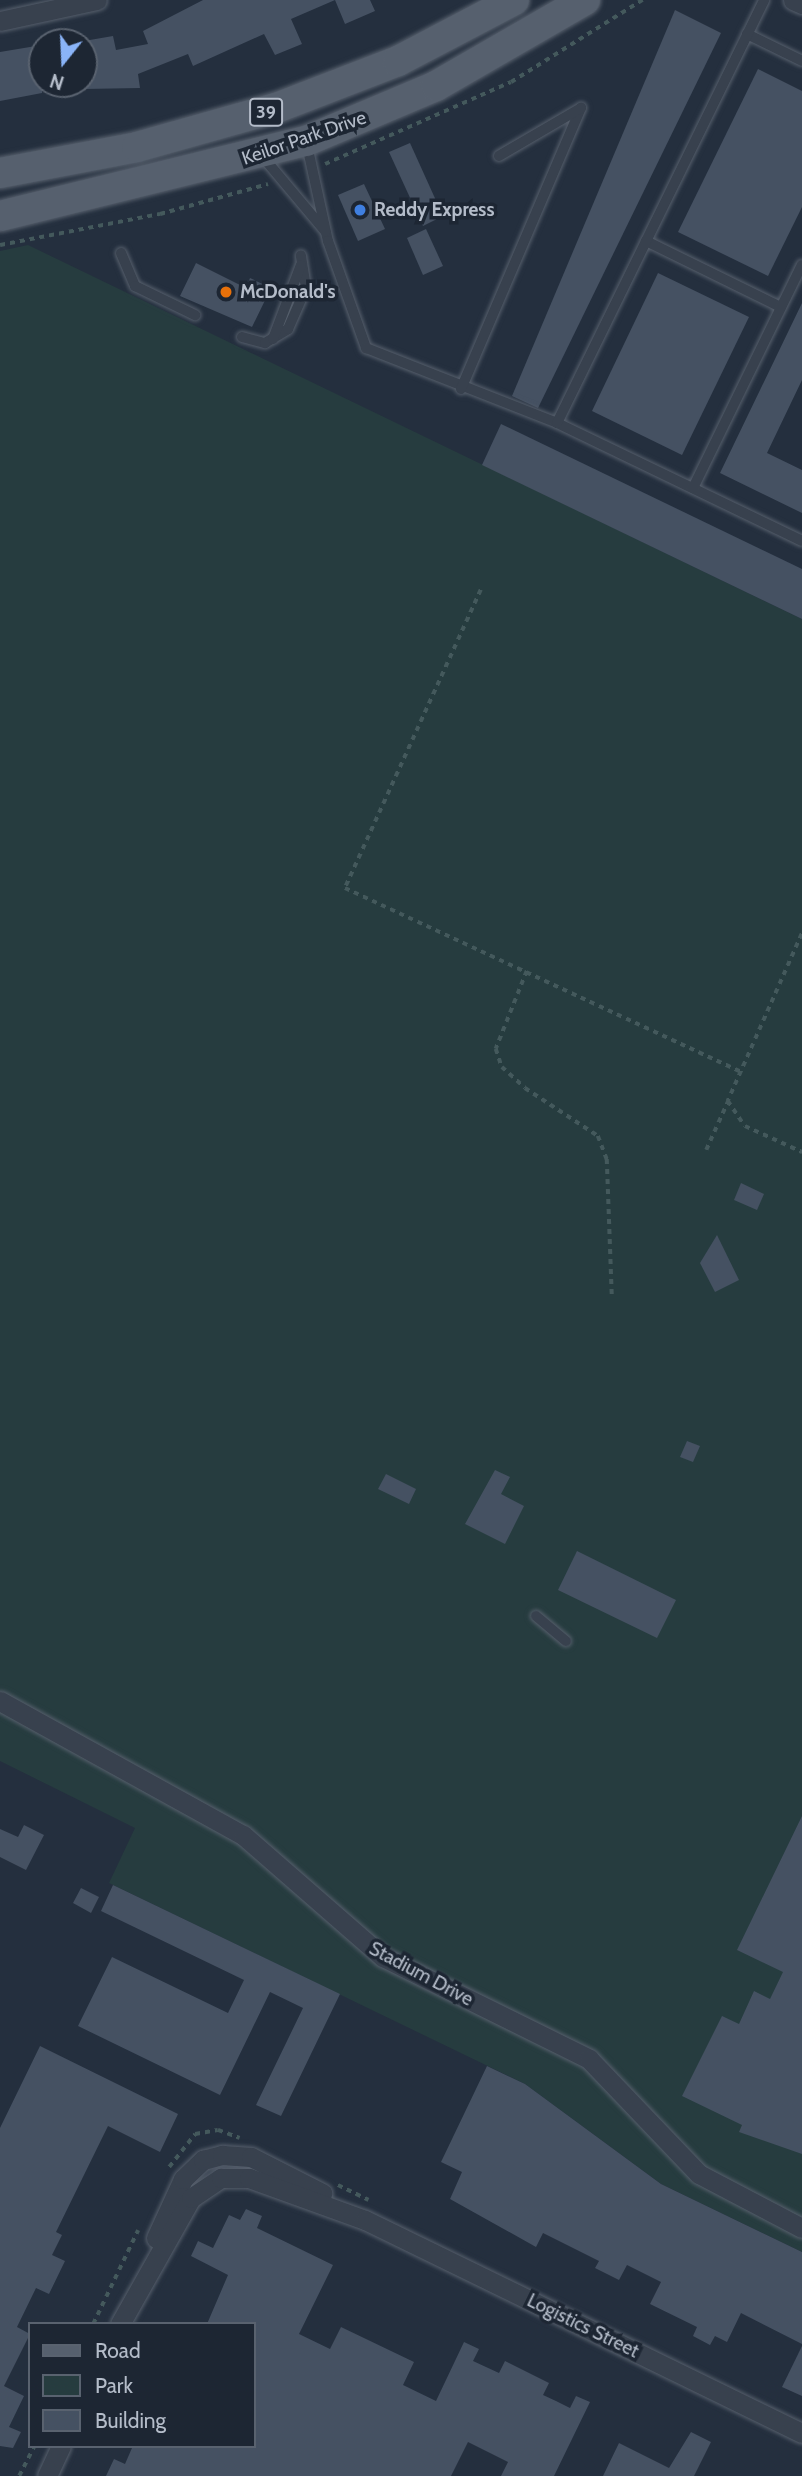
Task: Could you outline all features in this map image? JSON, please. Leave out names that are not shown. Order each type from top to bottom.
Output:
[{"type":"main road","name":"Keilor Park Drive","points":[[0,173],[186,135],[292,103],[398,61],[514,0]]},
{"type":"main road","name":"Keilor Park Drive","points":[[0,216],[261,155],[306,141],[436,86],[585,0]]},
{"type":"main road","points":[[292,103],[306,141]]},
{"type":"street","points":[[0,21],[97,0]]},
{"type":"street","points":[[793,0],[802,4]]},
{"type":"street","name":"Stadium Drive","points":[[0,1701],[228,1825],[369,1948],[589,2059],[699,2174],[802,2228]]},
{"type":"street","name":"Logistics Street","points":[[121,2322],[135,2291],[183,2209],[200,2189],[221,2178],[264,2181],[365,2220],[802,2433]]},
{"type":"street","points":[[47,2476],[60,2448]]},
{"type":"lane","points":[[557,423],[764,0]]},
{"type":"lane","points":[[747,34],[802,61]]},
{"type":"lane","points":[[461,389],[581,108],[499,156]]},
{"type":"lane","points":[[306,141],[327,234],[366,348],[461,389],[557,423],[802,541]]},
{"type":"lane","points":[[261,155],[327,234]]},
{"type":"lane","points":[[646,242],[782,307]]},
{"type":"lane","points":[[121,253],[135,286],[195,315]]},
{"type":"lane","points":[[242,337],[265,343],[288,329],[303,295],[301,255]]},
{"type":"lane","points":[[693,488],[802,265]]},
{"type":"lane","points":[[536,1616],[566,1641]]},
{"type":"path","points":[[481,590],[345,888],[740,1071]]},
{"type":"path","points":[[706,1150],[802,933]]},
{"type":"path","points":[[527,971],[496,1049],[502,1068],[525,1088],[598,1136],[607,1159],[612,1297]]},
{"type":"path","points":[[729,1101],[745,1126],[802,1152]]},
{"type":"path","points":[[19,2476],[33,2448]]},
{"type":"green space","points":[[28,245],[802,619],[802,2252],[661,2184],[525,2084],[109,1883],[135,1828],[0,1761],[0,251]]},
{"type":"building","points":[[203,0],[335,0],[291,19],[302,44],[275,55],[264,34],[193,66],[188,54],[138,74],[140,88],[98,89],[98,39],[113,36],[116,50],[148,44],[143,31]]},
{"type":"building","points":[[335,0],[370,0],[375,11],[345,24]]},
{"type":"building","points":[[675,10],[721,33],[538,408],[512,396]]},
{"type":"building","points":[[28,47],[28,96],[0,101],[0,52]]},
{"type":"building","points":[[758,69],[802,91],[802,207],[768,276],[678,232]]},
{"type":"building","points":[[410,143],[443,216],[423,226],[389,152]]},
{"type":"building","name":"Reddy Express","points":[[364,184],[385,229],[358,241],[338,195]]},
{"type":"building","points":[[426,229],[443,266],[423,275],[407,238]]},
{"type":"building","name":"McDonald's","points":[[196,263],[246,288],[250,278],[271,288],[252,327],[180,296]]},
{"type":"building","points":[[658,273],[749,317],[682,455],[592,411]]},
{"type":"building","points":[[802,303],[802,380],[767,453],[802,470],[802,513],[720,473]]},
{"type":"building","points":[[501,424],[802,569],[802,619],[482,465]]},
{"type":"building","points":[[741,1183],[764,1194],[757,1210],[734,1200]]},
{"type":"building","points":[[717,1235],[739,1280],[715,1292],[700,1263]]},
{"type":"building","points":[[687,1441],[700,1446],[693,1462],[680,1457]]},
{"type":"building","points":[[495,1470],[510,1477],[501,1494],[524,1506],[505,1544],[465,1524]]},
{"type":"building","points":[[386,1474],[416,1489],[409,1504],[378,1489]]},
{"type":"building","points":[[577,1551],[676,1600],[657,1638],[558,1590]]},
{"type":"building","points":[[802,1816],[802,2154],[739,2132],[742,2125],[682,2096],[722,2016],[739,2024],[754,1991],[770,1999],[783,1972],[737,1950]]},
{"type":"building","points":[[24,1825],[44,1835],[26,1870],[0,1857],[0,1829],[18,1837]]},
{"type":"building","points":[[113,1885],[340,1994],[281,2116],[256,2105],[303,2008],[270,1992],[220,2095],[78,2026],[112,1957],[228,2013],[244,1980],[101,1911]]},
{"type":"building","points":[[81,1888],[99,1897],[91,1913],[73,1903]]},
{"type":"building","points":[[40,2046],[178,2114],[160,2152],[108,2126],[56,2232],[62,2235],[52,2255],[65,2261],[49,2294],[36,2288],[17,2327],[28,2333],[28,2338],[4,2386],[24,2396],[9,2427],[21,2432],[13,2448],[0,2446],[0,2128]]},
{"type":"building","points":[[487,2066],[525,2084],[661,2184],[802,2252],[802,2344],[741,2313],[727,2342],[715,2336],[710,2345],[693,2336],[697,2327],[650,2304],[661,2282],[627,2265],[619,2280],[595,2268],[599,2261],[543,2233],[536,2247],[450,2199],[462,2172],[441,2162]]},
{"type":"building","points":[[246,2209],[262,2216],[257,2228],[333,2265],[299,2334],[330,2349],[341,2327],[414,2362],[403,2385],[436,2401],[464,2342],[479,2349],[473,2361],[499,2373],[505,2361],[549,2383],[543,2395],[570,2408],[576,2396],[590,2402],[554,2476],[501,2476],[508,2462],[468,2442],[451,2476],[106,2476],[114,2459],[125,2464],[132,2448],[256,2448],[256,2322],[208,2322],[228,2275],[191,2256],[198,2241],[213,2248],[229,2215],[240,2220]]},
{"type":"building","points":[[802,2346],[802,2396],[782,2387]]},
{"type":"building","points":[[691,2432],[711,2442],[694,2476],[603,2476],[619,2443],[669,2468]]},
{"type":"place","name":"Reddy Express","points":[[360,210]]},
{"type":"place","name":"McDonald's","points":[[226,292]]}]
